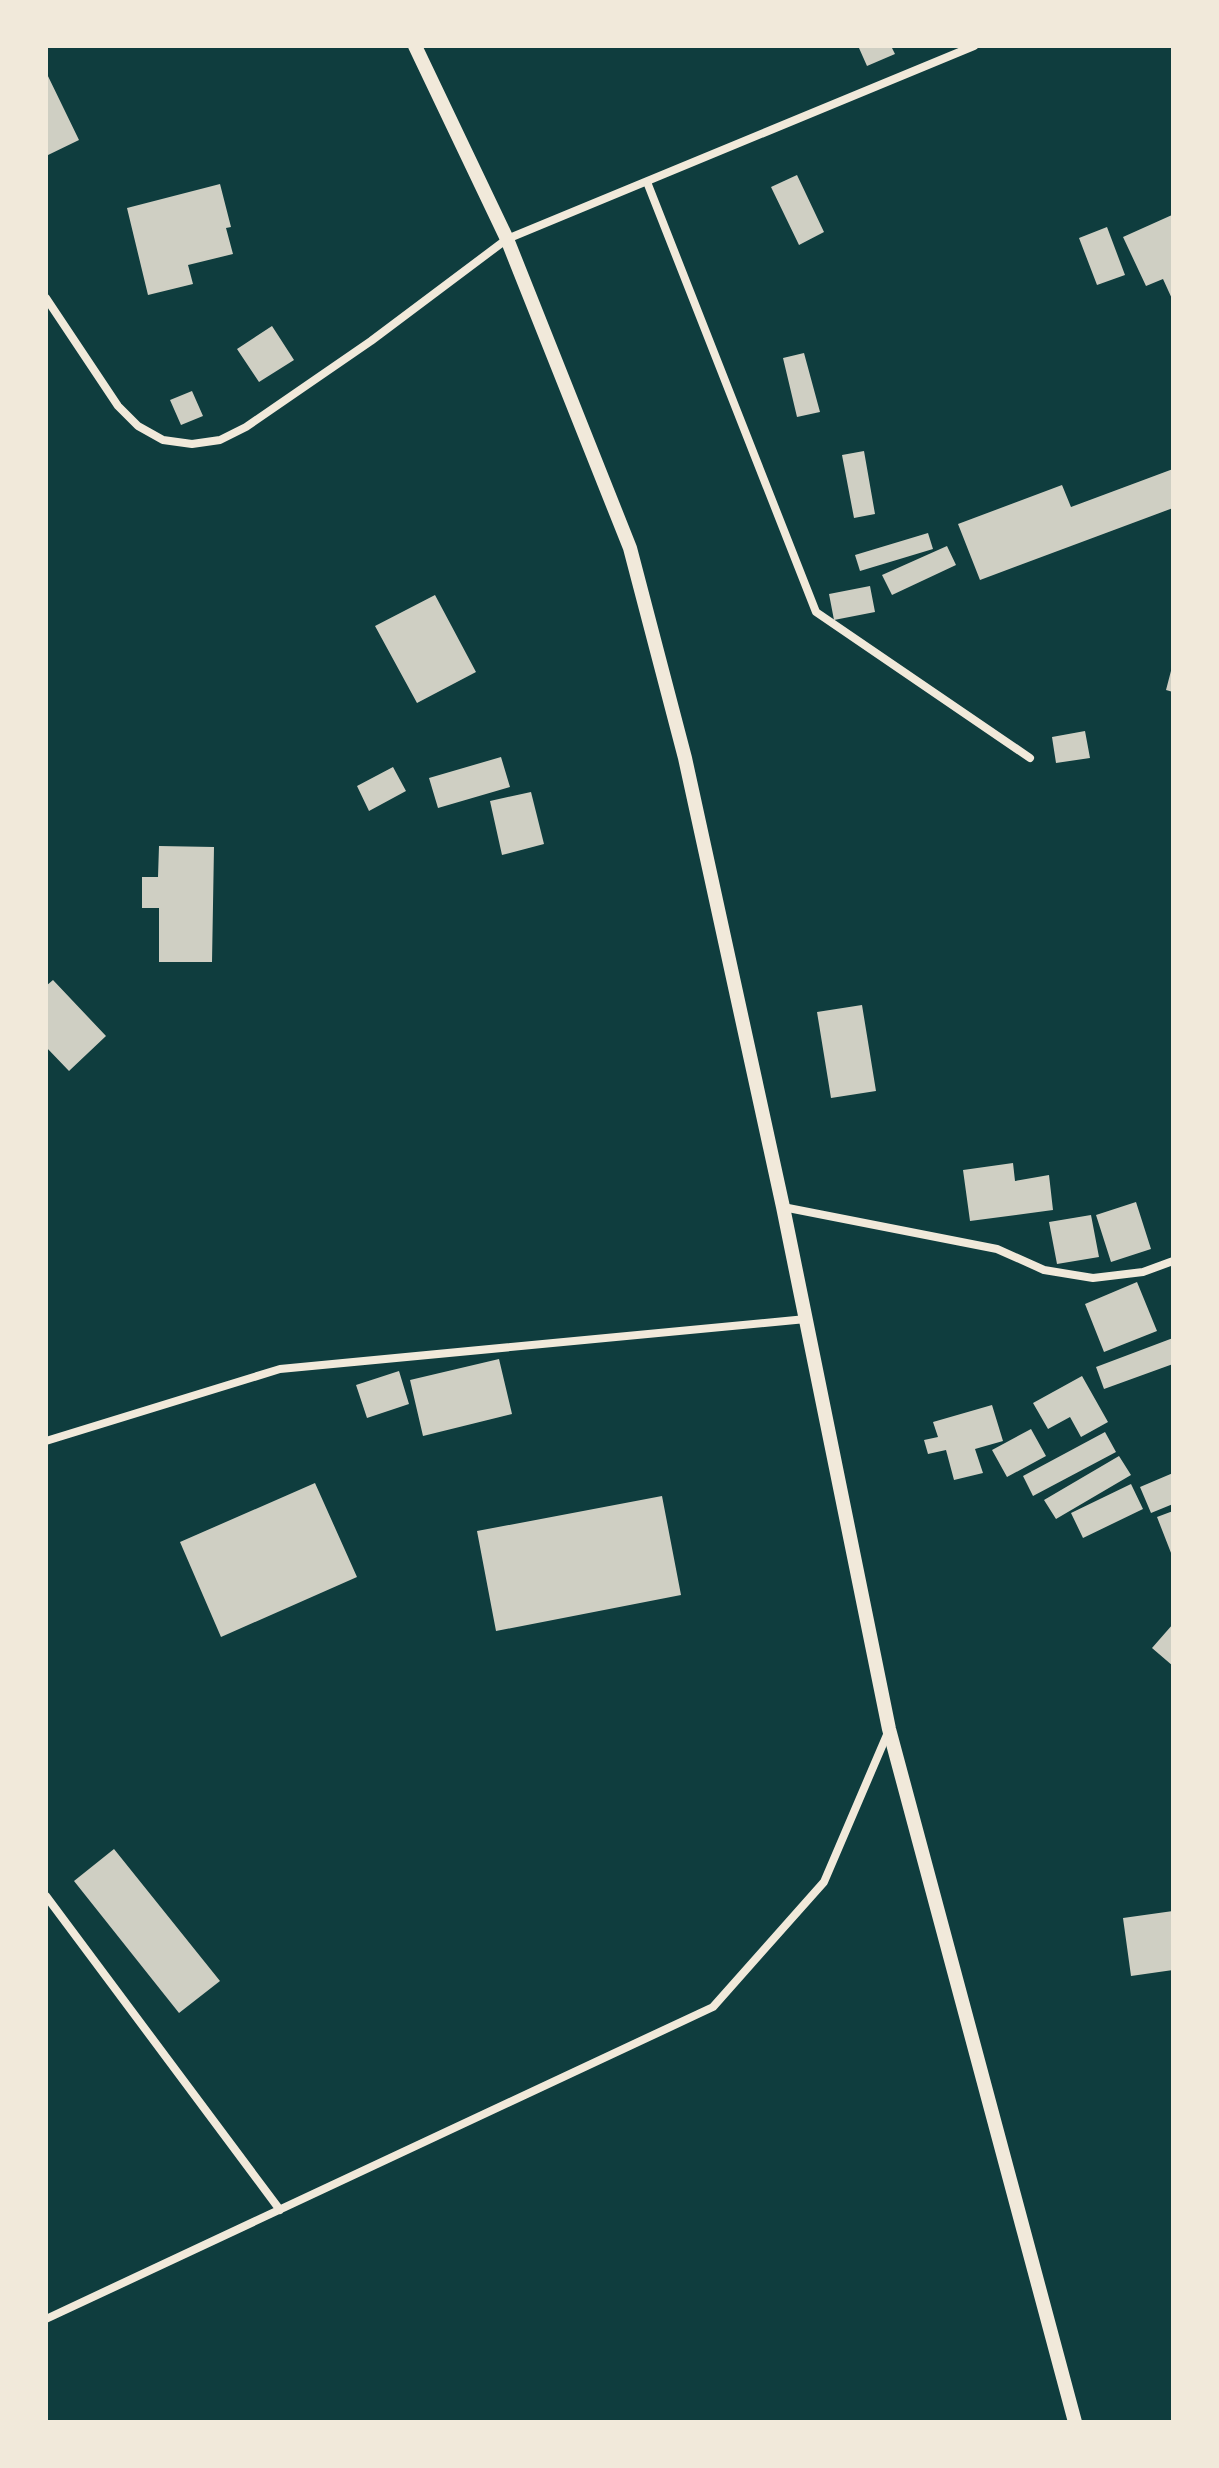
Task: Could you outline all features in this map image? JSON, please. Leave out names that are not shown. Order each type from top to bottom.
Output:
[{"type":"street","points":[[415,46],[507,239],[630,548],[685,758],[783,1207],[889,1729],[1075,2422]]},
{"type":"street","points":[[46,298],[118,406],[138,426],[163,440],[192,444],[220,440],[246,427],[371,341],[507,239],[974,46]]},
{"type":"street","points":[[647,182],[816,612],[1030,758]]},
{"type":"street","points":[[783,1207],[997,1249],[1044,1270],[1093,1278],[1143,1272],[1173,1261]]},
{"type":"street","points":[[46,1441],[280,1369],[806,1319]]},
{"type":"street","points":[[46,2319],[713,2007],[824,1882],[889,1729]]},
{"type":"street","points":[[46,1896],[280,2210]]},
{"type":"building","points":[[891,46],[895,54],[867,66],[859,48]]},
{"type":"building","points":[[46,72],[79,140],[46,156]]},
{"type":"building","points":[[797,175],[824,232],[799,245],[771,187]]},
{"type":"building","points":[[220,184],[231,227],[226,228],[233,254],[188,265],[193,284],[148,295],[127,208]]},
{"type":"building","points":[[1172,215],[1173,301],[1163,279],[1146,286],[1123,237]]},
{"type":"building","points":[[1107,227],[1125,275],[1097,285],[1079,238]]},
{"type":"building","points":[[272,326],[294,360],[259,382],[237,349]]},
{"type":"building","points":[[804,353],[820,412],[797,417],[783,358]]},
{"type":"building","points":[[192,391],[203,416],[181,425],[170,400]]},
{"type":"building","points":[[864,451],[875,514],[854,518],[842,455]]},
{"type":"building","points":[[1173,469],[1173,508],[980,580],[958,524],[1062,485],[1071,507]]},
{"type":"building","points":[[928,533],[933,549],[860,571],[855,555]]},
{"type":"building","points":[[947,546],[956,565],[892,595],[882,575]]},
{"type":"building","points":[[870,586],[875,612],[834,620],[829,594]]},
{"type":"building","points":[[435,595],[476,672],[417,703],[375,626]]},
{"type":"building","points":[[1173,667],[1173,692],[1166,690]]},
{"type":"building","points":[[1085,731],[1090,758],[1056,763],[1052,737]]},
{"type":"building","points":[[501,757],[510,787],[438,808],[429,778]]},
{"type":"building","points":[[393,767],[406,791],[369,811],[357,786]]},
{"type":"building","points":[[531,792],[544,844],[502,855],[490,801]]},
{"type":"building","points":[[159,846],[214,847],[212,962],[159,962],[159,908],[142,908],[142,877],[158,877]]},
{"type":"building","points":[[53,980],[106,1036],[69,1071],[46,1047],[46,986]]},
{"type":"building","points":[[862,1005],[876,1091],[831,1098],[817,1012]]},
{"type":"building","points":[[1013,1163],[1015,1181],[1049,1175],[1053,1210],[970,1221],[963,1170]]},
{"type":"building","points":[[1136,1202],[1151,1249],[1111,1262],[1096,1215]]},
{"type":"building","points":[[1091,1215],[1099,1257],[1057,1264],[1049,1222]]},
{"type":"building","points":[[1137,1282],[1157,1331],[1104,1352],[1085,1304]]},
{"type":"building","points":[[1173,1338],[1173,1364],[1104,1389],[1096,1367]]},
{"type":"building","points":[[499,1359],[512,1414],[423,1436],[410,1380]]},
{"type":"building","points":[[399,1371],[409,1404],[367,1418],[356,1385]]},
{"type":"building","points":[[1082,1376],[1108,1422],[1081,1437],[1070,1417],[1048,1429],[1033,1403]]},
{"type":"building","points":[[992,1405],[1003,1441],[975,1449],[983,1473],[954,1480],[946,1450],[928,1454],[924,1440],[938,1437],[933,1422]]},
{"type":"building","points":[[1031,1429],[1046,1456],[1007,1477],[992,1450]]},
{"type":"building","points":[[1105,1432],[1116,1452],[1033,1496],[1023,1476]]},
{"type":"building","points":[[1119,1456],[1131,1475],[1056,1519],[1044,1500]]},
{"type":"building","points":[[1173,1473],[1173,1504],[1151,1513],[1140,1487]]},
{"type":"building","points":[[315,1483],[357,1577],[221,1637],[180,1542]]},
{"type":"building","points":[[1131,1484],[1143,1509],[1083,1538],[1071,1513]]},
{"type":"building","points":[[662,1496],[681,1595],[496,1631],[477,1531]]},
{"type":"building","points":[[1173,1511],[1173,1558],[1157,1517]]},
{"type":"building","points":[[1173,1624],[1173,1666],[1152,1648]]},
{"type":"building","points":[[114,1849],[220,1981],[179,2013],[74,1881]]},
{"type":"building","points":[[1173,1911],[1173,1970],[1131,1976],[1123,1918]]}]
